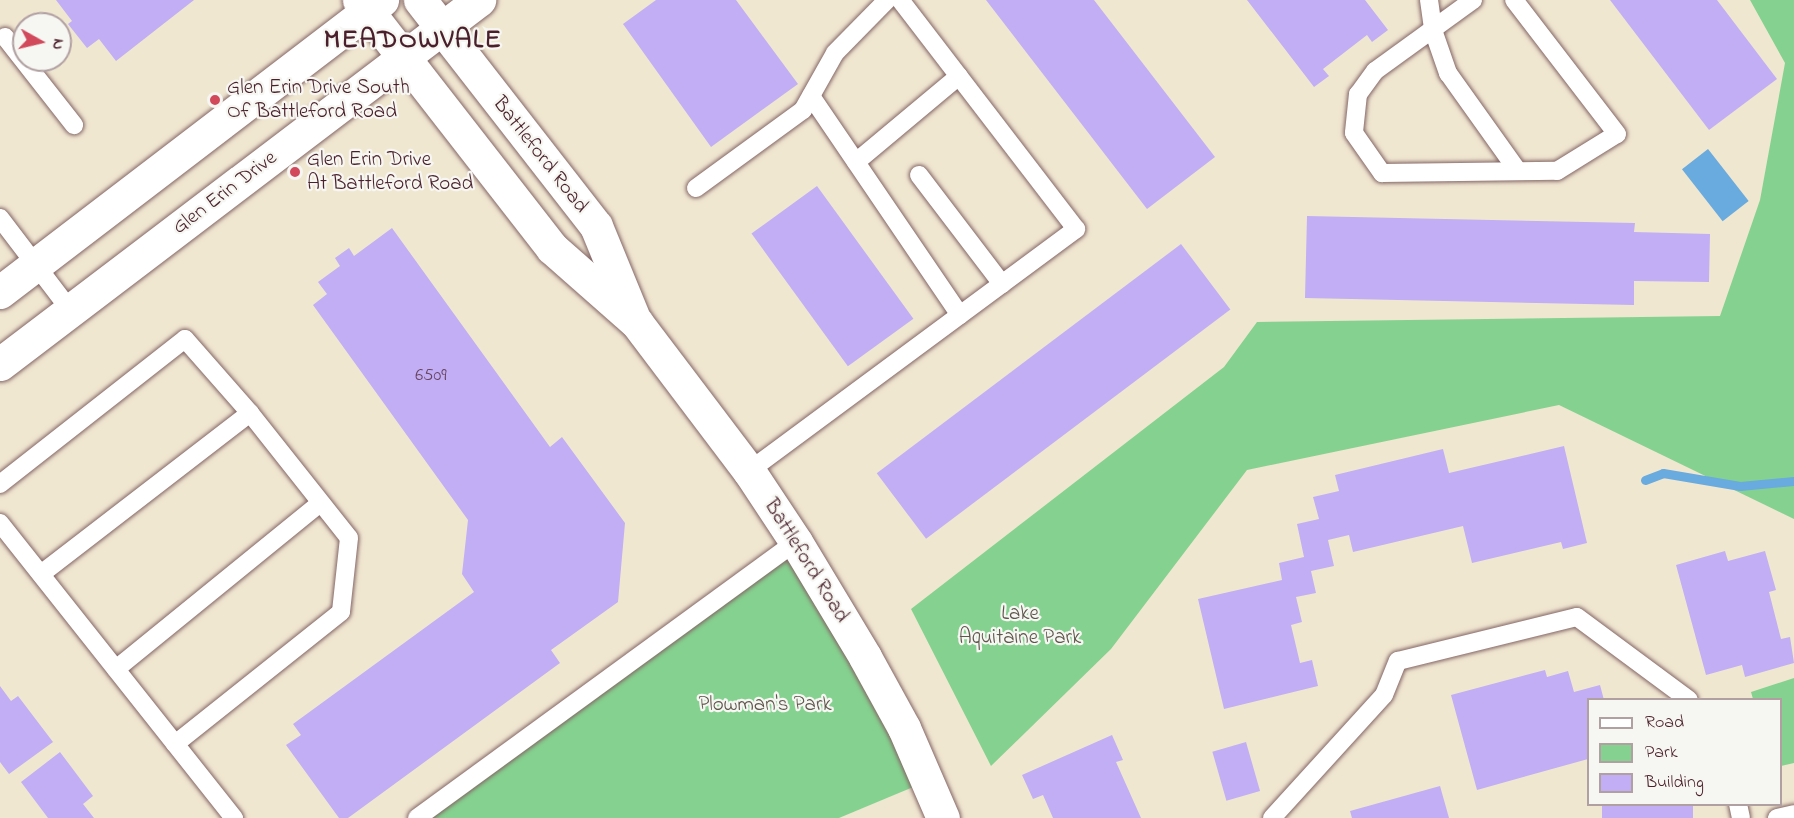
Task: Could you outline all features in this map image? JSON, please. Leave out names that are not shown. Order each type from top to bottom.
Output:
[{"type":"street","name":"Battleford Road","points":[[420,0],[596,226],[636,323]]},
{"type":"street","name":"Glen Erin Drive","points":[[0,364],[479,0]]},
{"type":"street","name":"Battleford Road","points":[[370,4],[403,58],[552,248],[636,323],[749,471],[796,542],[866,657],[904,728],[943,818]]},
{"type":"street","points":[[0,292],[370,4]]},
{"type":"lane","points":[[696,188],[803,110],[836,52],[887,0]]},
{"type":"lane","points":[[749,471],[1076,229],[900,0]]},
{"type":"lane","points":[[1429,0],[1433,30],[1448,73],[1518,171]]},
{"type":"lane","points":[[1473,0],[1375,71],[1358,94],[1354,133],[1382,173],[1557,171],[1617,134],[1514,0]]},
{"type":"lane","points":[[2,36],[74,124]]},
{"type":"lane","points":[[856,162],[959,76]]},
{"type":"lane","points":[[811,96],[960,315]]},
{"type":"lane","points":[[919,175],[1002,284]]},
{"type":"lane","points":[[0,218],[70,310]]},
{"type":"lane","points":[[0,484],[185,339],[250,413],[349,538],[341,612],[175,744]]},
{"type":"lane","points":[[40,574],[250,413]]},
{"type":"lane","points":[[116,669],[320,503]]},
{"type":"lane","points":[[0,523],[234,818]]},
{"type":"lane","points":[[417,818],[796,542]]},
{"type":"lane","points":[[1272,818],[1384,695],[1398,661],[1577,617],[1688,698]]},
{"type":"lane","points":[[1777,818],[1794,813]]},
{"type":"green space","name":"Lake Aquitaine Park","points":[[1750,0],[1794,0],[1794,519],[1559,405],[1247,470],[1111,649],[991,766],[911,609],[1224,367],[1257,322],[1720,316],[1760,200],[1785,63]]},
{"type":"green space","name":"Plowman's Park","points":[[796,542],[930,780],[839,818],[416,818]]},
{"type":"green space","points":[[1794,678],[1794,763],[1782,766],[1782,698],[1753,698],[1751,692]]},
{"type":"water","points":[[1708,149],[1749,201],[1723,221],[1682,169]]},
{"type":"building","points":[[56,0],[194,0],[116,61],[99,39],[87,48],[72,29],[72,12],[65,12]]},
{"type":"building","points":[[656,0],[736,0],[798,84],[711,147],[623,24]]},
{"type":"building","points":[[986,0],[1094,0],[1215,157],[1147,209]]},
{"type":"building","points":[[1247,0],[1365,0],[1388,30],[1372,42],[1367,35],[1323,69],[1329,76],[1314,87]]},
{"type":"building","points":[[1610,0],[1717,0],[1777,79],[1709,130]]},
{"type":"building","points":[[817,186],[913,319],[848,366],[751,234]]},
{"type":"building","points":[[1307,216],[1635,223],[1634,232],[1710,234],[1709,282],[1634,281],[1634,305],[1305,298]]},
{"type":"building","points":[[392,228],[550,447],[562,437],[625,523],[618,602],[551,650],[560,663],[348,818],[339,818],[286,745],[301,735],[293,724],[474,592],[462,574],[468,520],[313,305],[327,294],[318,282],[340,266],[335,258],[349,248],[354,256]]},
{"type":"building","points":[[1181,244],[1230,309],[926,539],[877,473]]},
{"type":"building","points":[[1564,446],[1587,543],[1563,549],[1561,542],[1472,563],[1463,526],[1353,552],[1349,535],[1328,540],[1334,566],[1311,571],[1316,593],[1296,597],[1302,622],[1291,625],[1300,663],[1312,660],[1318,686],[1224,709],[1198,599],[1282,580],[1279,563],[1304,557],[1297,524],[1319,519],[1313,497],[1339,491],[1335,475],[1443,449],[1449,473]]},
{"type":"building","points":[[1725,551],[1728,561],[1765,551],[1776,590],[1769,592],[1781,639],[1790,637],[1794,663],[1745,677],[1742,665],[1706,675],[1676,565]]},
{"type":"building","points":[[1545,670],[1547,677],[1568,671],[1574,692],[1600,685],[1603,698],[1587,698],[1587,759],[1477,790],[1451,695]]},
{"type":"building","points":[[0,686],[11,701],[18,696],[53,742],[9,774],[0,762]]},
{"type":"building","points":[[1112,735],[1123,760],[1116,762],[1141,818],[1053,818],[1043,795],[1033,799],[1022,775]]},
{"type":"building","points":[[1246,742],[1260,791],[1226,801],[1212,752]]},
{"type":"building","points":[[60,752],[93,796],[83,804],[94,818],[48,818],[21,782]]},
{"type":"building","points":[[1440,786],[1449,818],[1352,818],[1350,811]]},
{"type":"building","points":[[1602,806],[1693,806],[1693,818],[1602,818]]},
{"type":"waterway","points":[[1645,480],[1663,473],[1740,486],[1794,481]]},
{"type":"place","name":"Glen Erin Drive South Of Battleford Road","points":[[215,100]]},
{"type":"place","name":"Glen Erin Drive At Battleford Road","points":[[295,172]]},
{"type":"district","name":"MEADOWVALE","points":[[413,41]]}]
